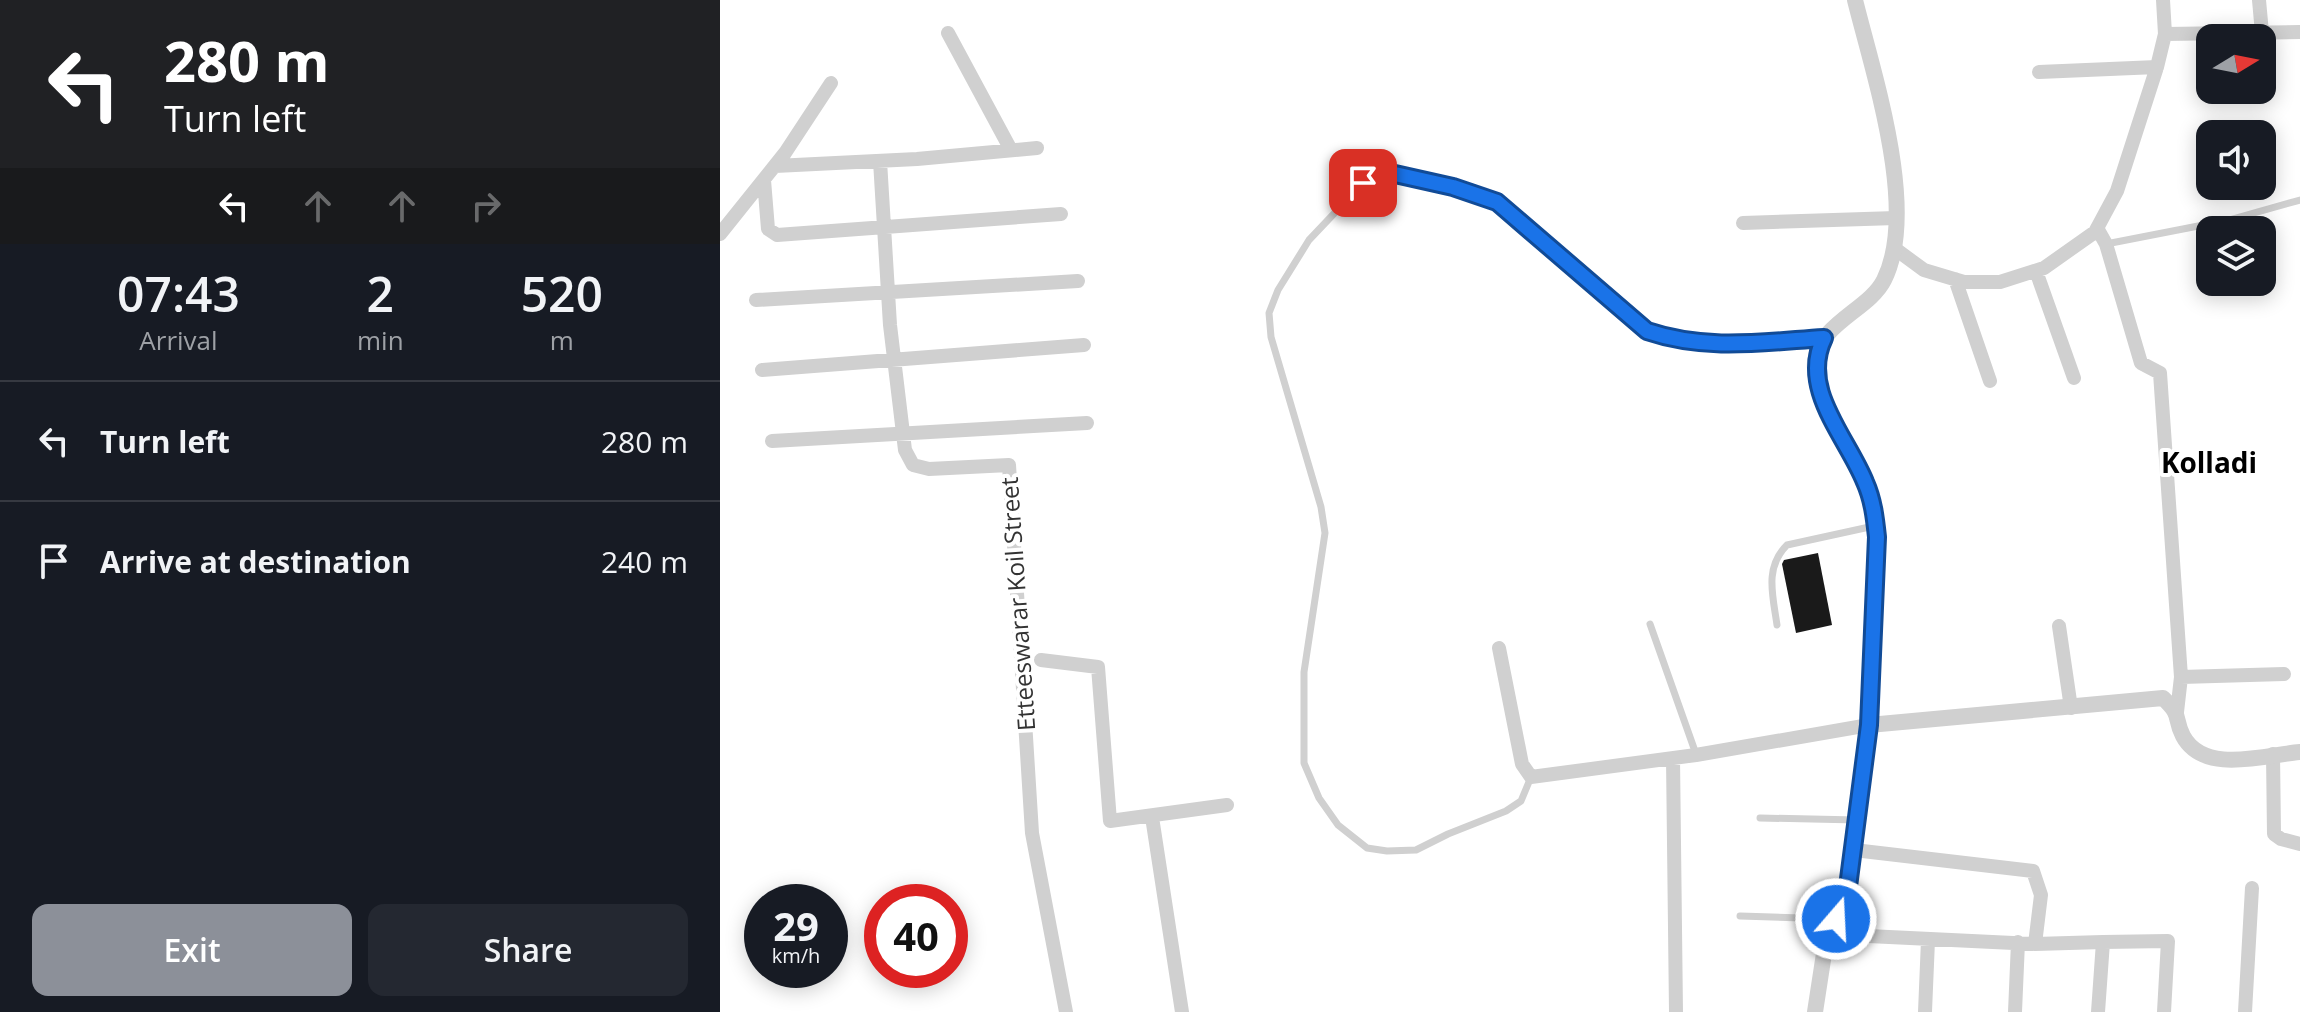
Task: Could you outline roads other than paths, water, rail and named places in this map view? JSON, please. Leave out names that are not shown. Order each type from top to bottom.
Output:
[{"type":"street","points":[[1815,1012],[1827,934],[1846,902],[1854,850],[1869,725],[1877,584],[1876,525],[1865,481],[1835,428],[1821,392],[1815,365],[1824,338],[1884,282],[1894,248],[1896,218],[1893,163],[1855,0]]},
{"type":"street","points":[[1894,248],[1924,270],[1955,279],[2000,282],[2036,271],[2073,249],[2097,228],[2117,191],[2157,67],[2165,34],[2163,0]]},
{"type":"street","points":[[2259,0],[2261,24]]},
{"type":"street","points":[[2276,33],[2300,32]]},
{"type":"street","points":[[948,33],[1011,150]]},
{"type":"street","points":[[2165,34],[2196,34]]},
{"type":"street","points":[[2039,72],[2157,67]]},
{"type":"street","points":[[720,234],[775,166],[831,83]]},
{"type":"street","points":[[775,166],[1037,148]]},
{"type":"street","name":"Etteeswarar Koil Street","points":[[880,161],[894,360],[905,450],[913,465],[929,469],[1009,465],[1032,833],[1066,1012]]},
{"type":"street","points":[[764,180],[768,229],[771,233],[1061,214]]},
{"type":"street","points":[[1743,223],[1896,218]]},
{"type":"street","points":[[2097,228],[2106,244],[2141,363],[2160,373],[2181,677],[2177,712],[2183,735],[2197,752],[2215,760],[2300,752]]},
{"type":"street","points":[[2036,271],[2074,378]]},
{"type":"street","points":[[1955,279],[1990,381]]},
{"type":"street","points":[[756,300],[1078,281]]},
{"type":"street","points":[[762,370],[1084,345]]},
{"type":"street","points":[[772,441],[1087,423]]},
{"type":"street","points":[[2059,626],[2071,708]]},
{"type":"street","points":[[1499,648],[1522,764],[1531,777],[1696,755],[1869,725],[2163,698],[2177,712]]},
{"type":"street","points":[[1041,660],[1098,667],[1110,821],[1227,805]]},
{"type":"street","points":[[2181,677],[2284,674]]},
{"type":"street","points":[[2273,754],[2274,834],[2300,844]]},
{"type":"street","points":[[1673,758],[1676,1012]]},
{"type":"street","points":[[1152,817],[1182,1012]]},
{"type":"street","points":[[1854,850],[2033,871],[2041,895],[2035,944]]},
{"type":"street","points":[[2245,1012],[2252,888]]},
{"type":"street","points":[[1827,934],[2035,944],[2168,941],[2164,1012]]},
{"type":"street","points":[[1925,1012],[1928,940]]},
{"type":"street","points":[[2015,1012],[2018,942]]},
{"type":"street","points":[[2098,1012],[2103,942]]},
{"type":"lane","points":[[1531,777],[1521,801],[1506,811],[1416,850],[1387,851],[1367,848],[1338,825],[1319,798],[1304,763],[1304,672],[1325,533],[1321,507],[1271,337],[1269,313],[1278,290],[1309,240],[1363,183],[1378,175],[1395,174],[1453,187],[1497,202],[1647,331],[1676,341],[1724,346],[1824,338]]},
{"type":"lane","points":[[2106,244],[2229,220],[2300,200]]},
{"type":"lane","points":[[1777,625],[1771,576],[1777,554],[1787,545],[1876,525]]},
{"type":"lane","points":[[1650,624],[1696,755]]},
{"type":"lane","points":[[1760,818],[1857,820]]},
{"type":"lane","points":[[1740,916],[1836,919]]},
{"type":"district","name":"Kolladi","points":[[2209,462]]}]
